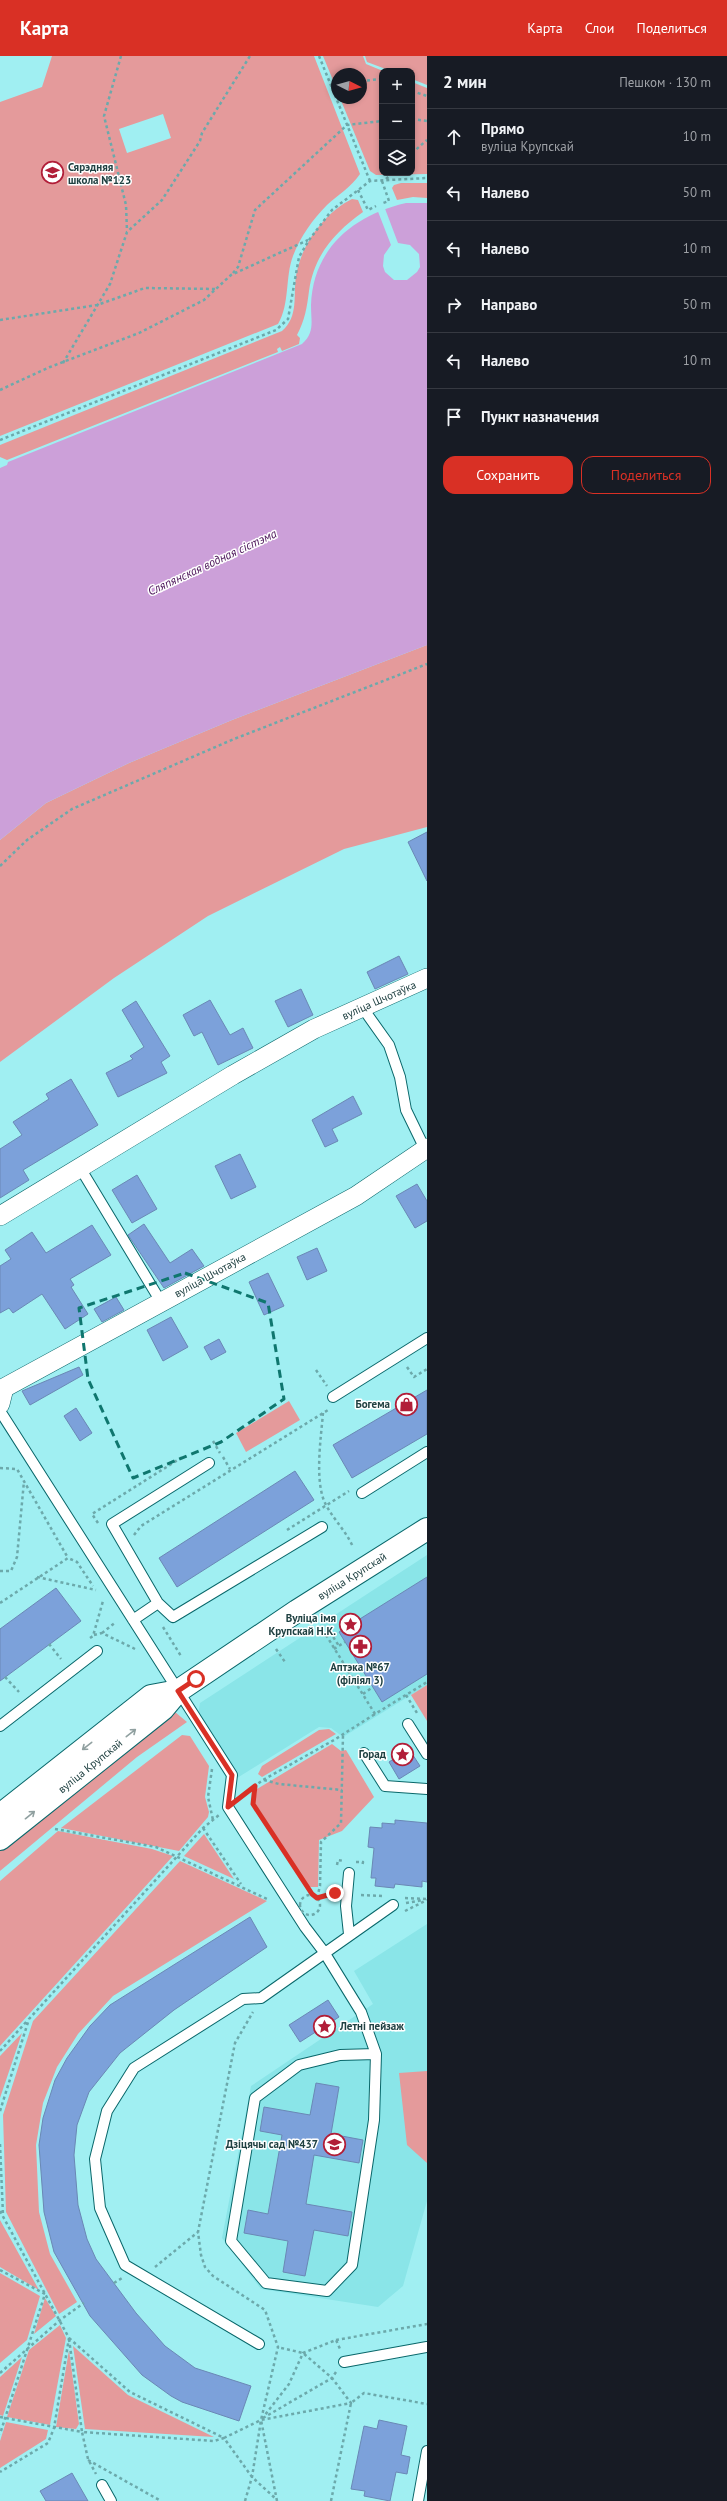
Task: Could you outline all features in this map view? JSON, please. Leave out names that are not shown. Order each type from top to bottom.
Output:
[{"type":"street","name":"вуліца Шчотаўка","points":[[0,1216],[79,1166],[233,1074],[314,1029],[427,978]]},
{"type":"street","name":"вуліца Шчотаўка","points":[[0,1404],[4,1388],[356,1196],[426,1148]]},
{"type":"street","name":"вуліца Крупскай","points":[[0,1839],[163,1709],[178,1691],[291,1615],[427,1529]]},
{"type":"street","name":"вуліца Крупскай","points":[[0,1815],[151,1696],[178,1691]]},
{"type":"lane","points":[[362,1008],[389,1045],[400,1078],[406,1110],[426,1148]]},
{"type":"lane","points":[[79,1166],[161,1302]]},
{"type":"lane","points":[[333,1397],[427,1338]]},
{"type":"lane","points":[[0,1411],[232,1775],[228,1807],[305,1927],[324,1952],[361,2012],[376,2054],[374,2120],[352,2264],[327,2290],[266,2283],[231,2241],[255,2098],[299,2065],[340,2054],[376,2054]]},
{"type":"lane","points":[[362,1492],[427,1452]]},
{"type":"lane","points":[[209,1463],[112,1524],[158,1603],[174,1617],[322,1527]]},
{"type":"lane","points":[[133,1620],[158,1603]]},
{"type":"lane","points":[[0,1726],[97,1650]]},
{"type":"lane","points":[[408,1724],[427,1754]]},
{"type":"lane","points":[[364,1753],[385,1786],[427,1789]]},
{"type":"lane","points":[[349,1872],[346,1906],[349,1934]]},
{"type":"lane","points":[[259,2344],[125,2265],[100,2208],[94,2159],[107,2111],[134,2068],[243,1999],[261,1998],[396,1901]]},
{"type":"lane","points":[[344,2362],[427,2347]]},
{"type":"lane","points":[[418,2501],[427,2451]]},
{"type":"lane","points":[[102,2485],[111,2501]]},
{"type":"path","points":[[63,363],[110,284],[127,232],[126,206],[104,116],[121,56]]},
{"type":"path","points":[[127,232],[162,200],[200,142],[202,133],[250,56]]},
{"type":"path","points":[[319,56],[331,85]]},
{"type":"path","points":[[367,81],[379,80]]},
{"type":"path","points":[[415,92],[427,96]]},
{"type":"path","points":[[339,104],[370,181]]},
{"type":"path","points":[[415,119],[427,121]]},
{"type":"path","points":[[0,390],[139,333],[204,300],[238,267],[255,210],[347,125],[379,121]]},
{"type":"path","points":[[415,150],[427,140]]},
{"type":"path","points":[[386,180],[390,176]]},
{"type":"path","points":[[0,440],[276,330],[288,319],[299,257],[309,240],[332,210],[370,181],[427,178]]},
{"type":"path","points":[[382,180],[389,201],[383,204]]},
{"type":"path","points":[[358,190],[368,210],[376,206]]},
{"type":"path","points":[[231,275],[309,240]]},
{"type":"path","points":[[0,320],[97,305],[145,288],[216,289]]},
{"type":"path","points":[[0,866],[27,840],[72,809],[234,740],[427,664]]},
{"type":"path","points":[[404,1362],[414,1377],[427,1370]]},
{"type":"path","points":[[132,1538],[136,1530],[141,1526],[330,1408]]},
{"type":"path","points":[[324,1413],[319,1460],[326,1505],[347,1534],[353,1547]]},
{"type":"path","points":[[0,1468],[17,1469],[68,1558],[77,1562],[103,1601],[93,1636]]},
{"type":"path","points":[[0,1571],[11,1571],[17,1557],[24,1481]]},
{"type":"path","points":[[280,1534],[326,1505]]},
{"type":"path","points":[[0,1603],[37,1577],[68,1558]]},
{"type":"path","points":[[37,1577],[96,1590]]},
{"type":"path","points":[[87,1640],[102,1633],[116,1622]]},
{"type":"path","points":[[330,1632],[339,1646]]},
{"type":"path","points":[[102,1633],[135,1649]]},
{"type":"path","points":[[326,1635],[375,1714]]},
{"type":"path","points":[[334,1649],[345,1642]]},
{"type":"path","points":[[49,1644],[61,1659]]},
{"type":"path","points":[[55,1664],[68,1655]]},
{"type":"path","points":[[5,1677],[19,1692]]},
{"type":"path","points":[[0,2051],[179,1857],[203,1828],[212,1820],[264,1780],[343,1734],[427,1682]]},
{"type":"path","points":[[363,1694],[373,1687]]},
{"type":"path","points":[[13,1697],[25,1688]]},
{"type":"path","points":[[317,1898],[320,1886],[321,1842],[341,1823],[343,1734]]},
{"type":"path","points":[[212,1767],[208,1797],[212,1820]]},
{"type":"path","points":[[264,1780],[279,1784],[342,1790]]},
{"type":"path","points":[[255,1786],[253,1804],[320,1904],[319,1910],[310,1915],[304,1913],[300,1908],[301,1901],[305,1896],[312,1894]]},
{"type":"path","points":[[203,1828],[241,1885]]},
{"type":"path","points":[[56,1829],[156,1848],[268,1897],[272,1904]]},
{"type":"path","points":[[337,1867],[338,1860],[362,1862],[362,1869]]},
{"type":"path","points":[[317,1898],[335,1893],[336,1886]]},
{"type":"path","points":[[361,1889],[360,1895],[384,1897]]},
{"type":"path","points":[[396,1901],[427,1899]]},
{"type":"path","points":[[396,1901],[427,1899]]},
{"type":"path","points":[[0,2112],[29,2020]]},
{"type":"path","points":[[0,2144],[3,2217]]},
{"type":"path","points":[[0,2211],[69,2338],[82,2432],[88,2460],[102,2485]]},
{"type":"path","points":[[143,2277],[198,2232]]},
{"type":"path","points":[[0,2270],[45,2294]]},
{"type":"path","points":[[0,2434],[45,2294]]},
{"type":"path","points":[[0,2374],[60,2320],[84,2303]]},
{"type":"path","points":[[259,2344],[303,2352],[336,2340],[427,2324]]},
{"type":"path","points":[[0,2472],[48,2443],[54,2428],[69,2338]]},
{"type":"path","points":[[69,2338],[130,2392],[224,2438],[252,2477],[276,2500]]},
{"type":"path","points":[[0,2417],[82,2432],[214,2441],[224,2438],[261,2420],[332,2378],[344,2362],[336,2340]]},
{"type":"path","points":[[303,2352],[332,2378],[351,2402],[331,2501]]},
{"type":"path","points":[[276,2500],[261,2420],[289,2384],[303,2352]]},
{"type":"path","points":[[261,2420],[351,2402],[364,2393],[427,2404]]},
{"type":"path","points":[[88,2460],[161,2501]]},
{"type":"highlighted area","points":[[185,1273],[268,1303],[284,1399],[221,1442],[133,1478],[88,1379],[79,1308]]},
{"type":"shaded area","points":[[52,56],[314,56],[331,100],[331,104],[333,104],[360,174],[349,187],[322,210],[299,242],[293,256],[289,273],[286,299],[282,316],[278,324],[0,436],[0,102],[42,87]],"holes":[[[163,114],[171,138],[127,153],[119,129]]]},
{"type":"shaded area","points":[[323,56],[363,56],[366,64],[379,69],[379,175],[376,175],[370,171],[342,104],[367,104],[367,68],[331,68],[331,75]]},
{"type":"shaded area","points":[[365,56],[427,56],[427,85],[415,80],[415,68],[383,68],[367,62]]},
{"type":"shaded area","points":[[415,83],[427,88],[427,174],[415,174]]},
{"type":"shaded area","points":[[401,183],[427,183],[427,198],[413,197],[397,200],[392,188],[394,185]]},
{"type":"shaded area","points":[[352,199],[358,200],[363,212],[335,236],[321,255],[312,278],[305,313],[297,335],[300,338],[299,344],[282,351],[280,347],[277,349],[278,352],[7,460],[0,457],[0,445],[282,331],[291,319],[293,312],[296,276],[303,253],[315,231],[323,221],[342,205]]},
{"type":"shaded area","points":[[427,645],[427,827],[344,849],[208,916],[114,978],[0,1062],[0,840],[46,803],[129,763],[232,720]]},
{"type":"shaded area","points":[[289,1401],[300,1420],[246,1452],[236,1433]]},
{"type":"shaded area","points":[[427,1555],[427,1685],[343,1737],[331,1728],[319,1727],[229,1783],[196,1727],[200,1703]]},
{"type":"shaded area","points":[[427,1685],[427,1721],[411,1695]]},
{"type":"shaded area","points":[[175,1712],[187,1722],[137,1757],[0,1871],[0,1849]]},
{"type":"shaded area","points":[[329,1729],[336,1734],[262,1777],[258,1774],[262,1766],[319,1730]]},
{"type":"shaded area","points":[[182,1735],[190,1736],[209,1766],[205,1797],[209,1812],[208,1817],[179,1851],[61,1828]]},
{"type":"shaded area","points":[[332,1744],[341,1751],[346,1750],[374,1797],[342,1831],[319,1840],[318,1887],[309,1887],[255,1803],[257,1789]]},
{"type":"shaded area","points":[[58,1831],[152,1849],[173,1856],[0,2046],[0,1881]]},
{"type":"shaded area","points":[[204,1834],[234,1879],[184,1856]]},
{"type":"shaded area","points":[[180,1861],[267,1901],[113,1996],[78,2034],[57,2067],[43,2103],[36,2145],[39,2212],[50,2254],[77,2302],[59,2314],[6,2212],[3,2115],[33,2021]]},
{"type":"shaded area","name":"Дзіцячы сад №437","points":[[427,1924],[427,2201],[403,2286],[378,2307],[261,2289],[222,2238],[251,2086],[373,2004],[354,1971]]},
{"type":"shaded area","points":[[22,2033],[0,2098],[0,2056]]},
{"type":"shaded area","points":[[427,2071],[427,2163],[407,2145],[399,2073]]},
{"type":"shaded area","points":[[0,2220],[39,2290],[0,2267]]},
{"type":"shaded area","points":[[0,2273],[40,2296],[27,2340],[0,2363]]},
{"type":"shaded area","points":[[45,2298],[56,2316],[34,2334]]},
{"type":"shaded area","points":[[60,2325],[66,2338],[50,2425],[7,2417],[29,2350]]},
{"type":"shaded area","points":[[73,2346],[128,2395],[214,2437],[85,2429]]},
{"type":"shaded area","points":[[69,2350],[79,2424],[76,2429],[56,2427]]},
{"type":"shaded area","points":[[22,2357],[3,2416],[0,2415],[0,2377]]},
{"type":"shaded area","points":[[6,2422],[48,2430],[46,2439],[0,2468],[0,2441]]},
{"type":"water","name":"Сляпянская водная сістэма","points":[[406,203],[427,203],[427,645],[232,720],[129,763],[46,803],[0,840],[0,468],[7,465],[8,462],[302,344],[311,331],[311,305],[314,285],[319,267],[328,251],[340,237],[370,216],[387,208]]},
{"type":"pier","points":[[384,206],[398,243],[410,245],[419,254],[420,267],[417,272],[407,280],[394,280],[385,272],[383,266],[384,255],[391,245],[377,209]]},
{"type":"building","points":[[427,832],[427,881],[408,842]]},
{"type":"building","points":[[399,956],[408,974],[375,989],[367,972]]},
{"type":"building","points":[[301,989],[313,1015],[288,1027],[275,1001]]},
{"type":"building","points":[[210,1000],[230,1035],[243,1028],[253,1048],[218,1065],[202,1032],[194,1036],[183,1015]]},
{"type":"building","points":[[136,1001],[170,1056],[161,1062],[167,1073],[118,1097],[106,1073],[133,1059],[130,1056],[144,1047],[122,1010]]},
{"type":"building","points":[[71,1079],[98,1125],[23,1170],[29,1180],[0,1198],[0,1149],[22,1135],[13,1122],[49,1099],[46,1094]]},
{"type":"building","points":[[353,1096],[362,1114],[332,1129],[338,1141],[325,1147],[312,1120]]},
{"type":"building","points":[[240,1154],[256,1187],[231,1199],[215,1166]]},
{"type":"building","points":[[137,1175],[157,1209],[132,1223],[112,1190]]},
{"type":"building","points":[[417,1184],[427,1201],[427,1221],[415,1228],[396,1196]]},
{"type":"building","points":[[144,1224],[170,1263],[192,1249],[204,1266],[164,1288],[128,1235]]},
{"type":"building","points":[[92,1225],[111,1255],[70,1279],[74,1285],[71,1287],[88,1314],[65,1329],[42,1294],[13,1313],[9,1308],[0,1313],[0,1266],[11,1259],[5,1250],[32,1232],[46,1253]]},
{"type":"building","points":[[317,1248],[327,1271],[307,1280],[297,1257]]},
{"type":"building","points":[[268,1273],[284,1306],[264,1315],[249,1282]]},
{"type":"building","points":[[116,1297],[124,1310],[102,1322],[94,1309]]},
{"type":"building","points":[[171,1317],[188,1347],[163,1361],[147,1330]]},
{"type":"building","points":[[219,1339],[226,1352],[211,1360],[204,1347]]},
{"type":"building","points":[[79,1367],[83,1375],[30,1405],[22,1391]]},
{"type":"building","points":[[427,1390],[427,1434],[352,1478],[333,1445]]},
{"type":"building","points":[[76,1408],[92,1433],[80,1441],[64,1416]]},
{"type":"building","points":[[295,1471],[314,1500],[177,1587],[159,1558]]},
{"type":"building","points":[[427,1577],[427,1674],[382,1702],[339,1632]]},
{"type":"building","points":[[56,1588],[81,1621],[0,1681],[0,1629]]},
{"type":"building","points":[[409,1749],[420,1766],[399,1779],[389,1762]]},
{"type":"building","points":[[395,1820],[427,1823],[427,1882],[422,1881],[422,1887],[395,1884],[394,1888],[375,1886],[376,1878],[371,1878],[374,1848],[368,1847],[370,1827],[382,1828],[382,1823],[395,1824]]},
{"type":"building","points":[[250,1917],[267,1947],[174,2010],[120,2053],[89,2092],[77,2125],[74,2155],[78,2205],[87,2239],[96,2259],[136,2313],[165,2346],[195,2368],[251,2386],[239,2421],[182,2402],[171,2396],[142,2375],[90,2316],[54,2252],[44,2212],[39,2145],[43,2118],[55,2080],[67,2058],[90,2026],[110,2005]]},
{"type":"building","points":[[328,2000],[339,2017],[300,2042],[289,2025]]},
{"type":"building","points":[[316,2083],[339,2087],[331,2134],[363,2140],[359,2163],[314,2155],[306,2204],[352,2212],[348,2236],[314,2230],[305,2276],[283,2272],[288,2241],[244,2233],[248,2210],[268,2214],[282,2135],[260,2131],[264,2107],[310,2115]]},
{"type":"building","points":[[379,2420],[407,2426],[401,2455],[410,2457],[407,2474],[396,2472],[390,2501],[364,2496],[365,2491],[351,2489],[364,2426],[377,2429]]},
{"type":"building","points":[[72,2473],[88,2501],[46,2501],[40,2491]]},
{"type":"place","name":"Сярэдняя школа №123","points":[[53,173]]},
{"type":"place","name":"Богема","points":[[406,1404]]},
{"type":"place","name":"Вуліца імя Крупскай Н.К.","points":[[351,1624]]},
{"type":"place","name":"Аптэка №67 (філіял 3)","points":[[360,1647]]},
{"type":"place","name":"Горад","points":[[402,1754]]},
{"type":"place","name":"Летні пейзаж","points":[[324,2026]]},
{"type":"place","name":"Дзіцячы сад №437","points":[[334,2144]]},
{"type":"route","points":[[196,1679],[178,1691],[232,1775],[228,1807],[255,1786],[253,1804],[312,1894],[317,1898],[335,1893]]}]
